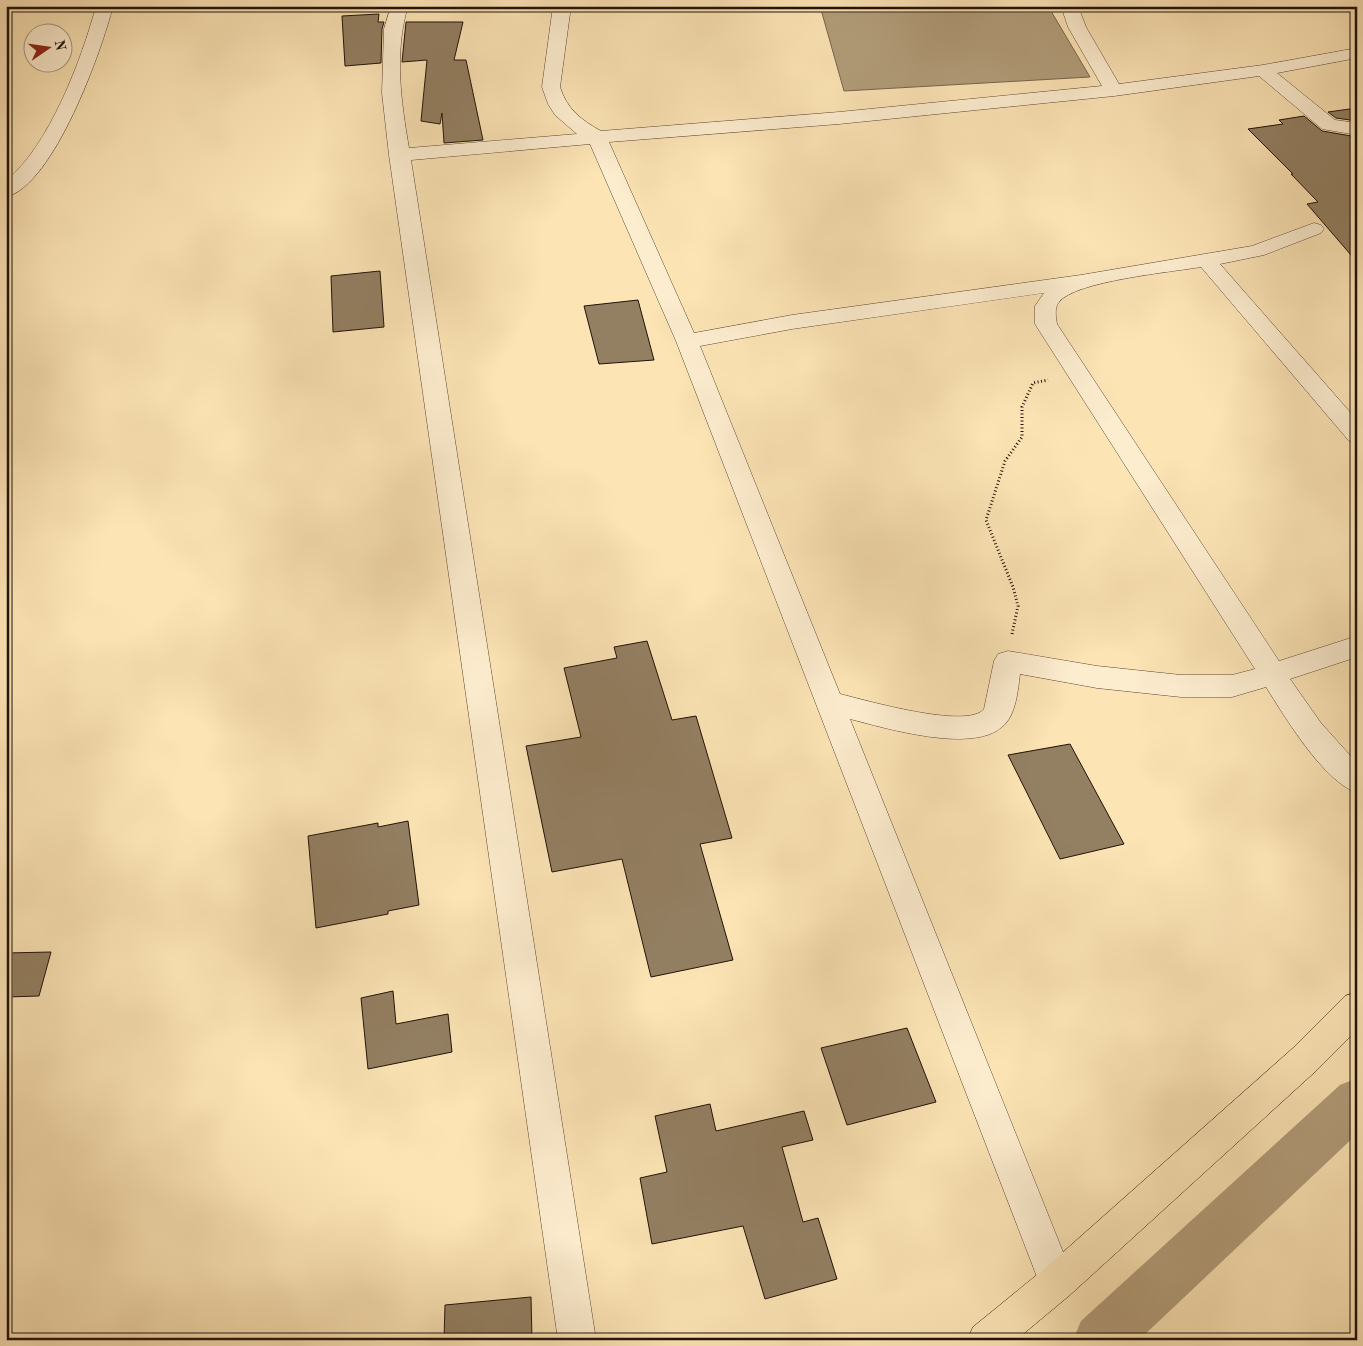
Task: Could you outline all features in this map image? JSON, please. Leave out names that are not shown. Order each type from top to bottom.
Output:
[{"type":"main road","points":[[986,1340],[1057,1282],[1305,1059],[1357,1007]]},
{"type":"street","points":[[6,191],[40,158],[55,132],[81,80],[96,39],[105,6]]},
{"type":"street","points":[[400,6],[393,29],[391,93],[399,155],[577,1340]]},
{"type":"street","points":[[562,6],[551,87],[554,100],[563,114],[577,126],[598,137],[687,341],[831,703],[1057,1282]]},
{"type":"street","points":[[1069,6],[1077,27],[1114,90]]},
{"type":"street","points":[[399,155],[840,118],[1114,90],[1353,58]]},
{"type":"street","points":[[1263,70],[1329,125],[1357,129]]},
{"type":"street","points":[[687,341],[792,322],[1080,281],[1264,249],[1314,229]]},
{"type":"street","points":[[1205,259],[1357,435]]},
{"type":"street","points":[[1080,281],[1053,294],[1047,302],[1044,314],[1046,324],[1077,375],[1273,674],[1298,717],[1337,765],[1357,781]]},
{"type":"street","points":[[831,703],[953,729],[984,726],[994,720],[1008,661],[1097,677],[1181,686],[1232,686],[1357,646]]},
{"type":"path","points":[[1008,661],[1018,606],[1013,587],[986,520],[1005,461],[1022,437],[1022,407],[1033,383],[1077,375]]},
{"type":"shaded area","points":[[820,6],[1048,6],[1090,77],[844,91]]},
{"type":"building","points":[[379,14],[378,22],[384,22],[381,63],[345,66],[342,16]]},
{"type":"building","points":[[406,22],[463,22],[454,60],[466,60],[483,140],[444,143],[442,113],[440,124],[421,121],[427,60],[402,62]]},
{"type":"building","points":[[1357,108],[1357,121],[1336,118],[1328,112]]},
{"type":"building","points":[[1304,116],[1322,131],[1357,137],[1357,262],[1307,204],[1318,202],[1248,129],[1283,124],[1279,120]]},
{"type":"building","points":[[380,271],[384,327],[333,332],[331,276]]},
{"type":"building","points":[[638,300],[654,360],[599,364],[584,306]]},
{"type":"building","points":[[647,641],[672,720],[696,716],[732,838],[700,844],[733,960],[651,977],[622,859],[552,872],[526,746],[581,737],[564,668],[617,658],[614,647]]},
{"type":"building","points":[[1070,744],[1124,844],[1060,859],[1008,755]]},
{"type":"building","points":[[408,821],[419,905],[388,911],[388,914],[316,928],[308,836],[378,823],[378,827]]},
{"type":"building","points":[[51,952],[39,996],[6,997],[6,953]]},
{"type":"building","points":[[393,991],[396,1024],[448,1014],[452,1052],[368,1069],[361,998]]},
{"type":"building","points":[[907,1028],[936,1102],[847,1125],[821,1048]]},
{"type":"building","points":[[710,1104],[716,1131],[804,1111],[813,1140],[782,1147],[803,1222],[818,1218],[837,1279],[765,1299],[743,1226],[652,1244],[640,1178],[667,1172],[655,1116]]},
{"type":"building","points":[[531,1297],[532,1340],[444,1340],[445,1305]]},
{"type":"waterway","points":[[1100,1340],[1357,1101]]}]
